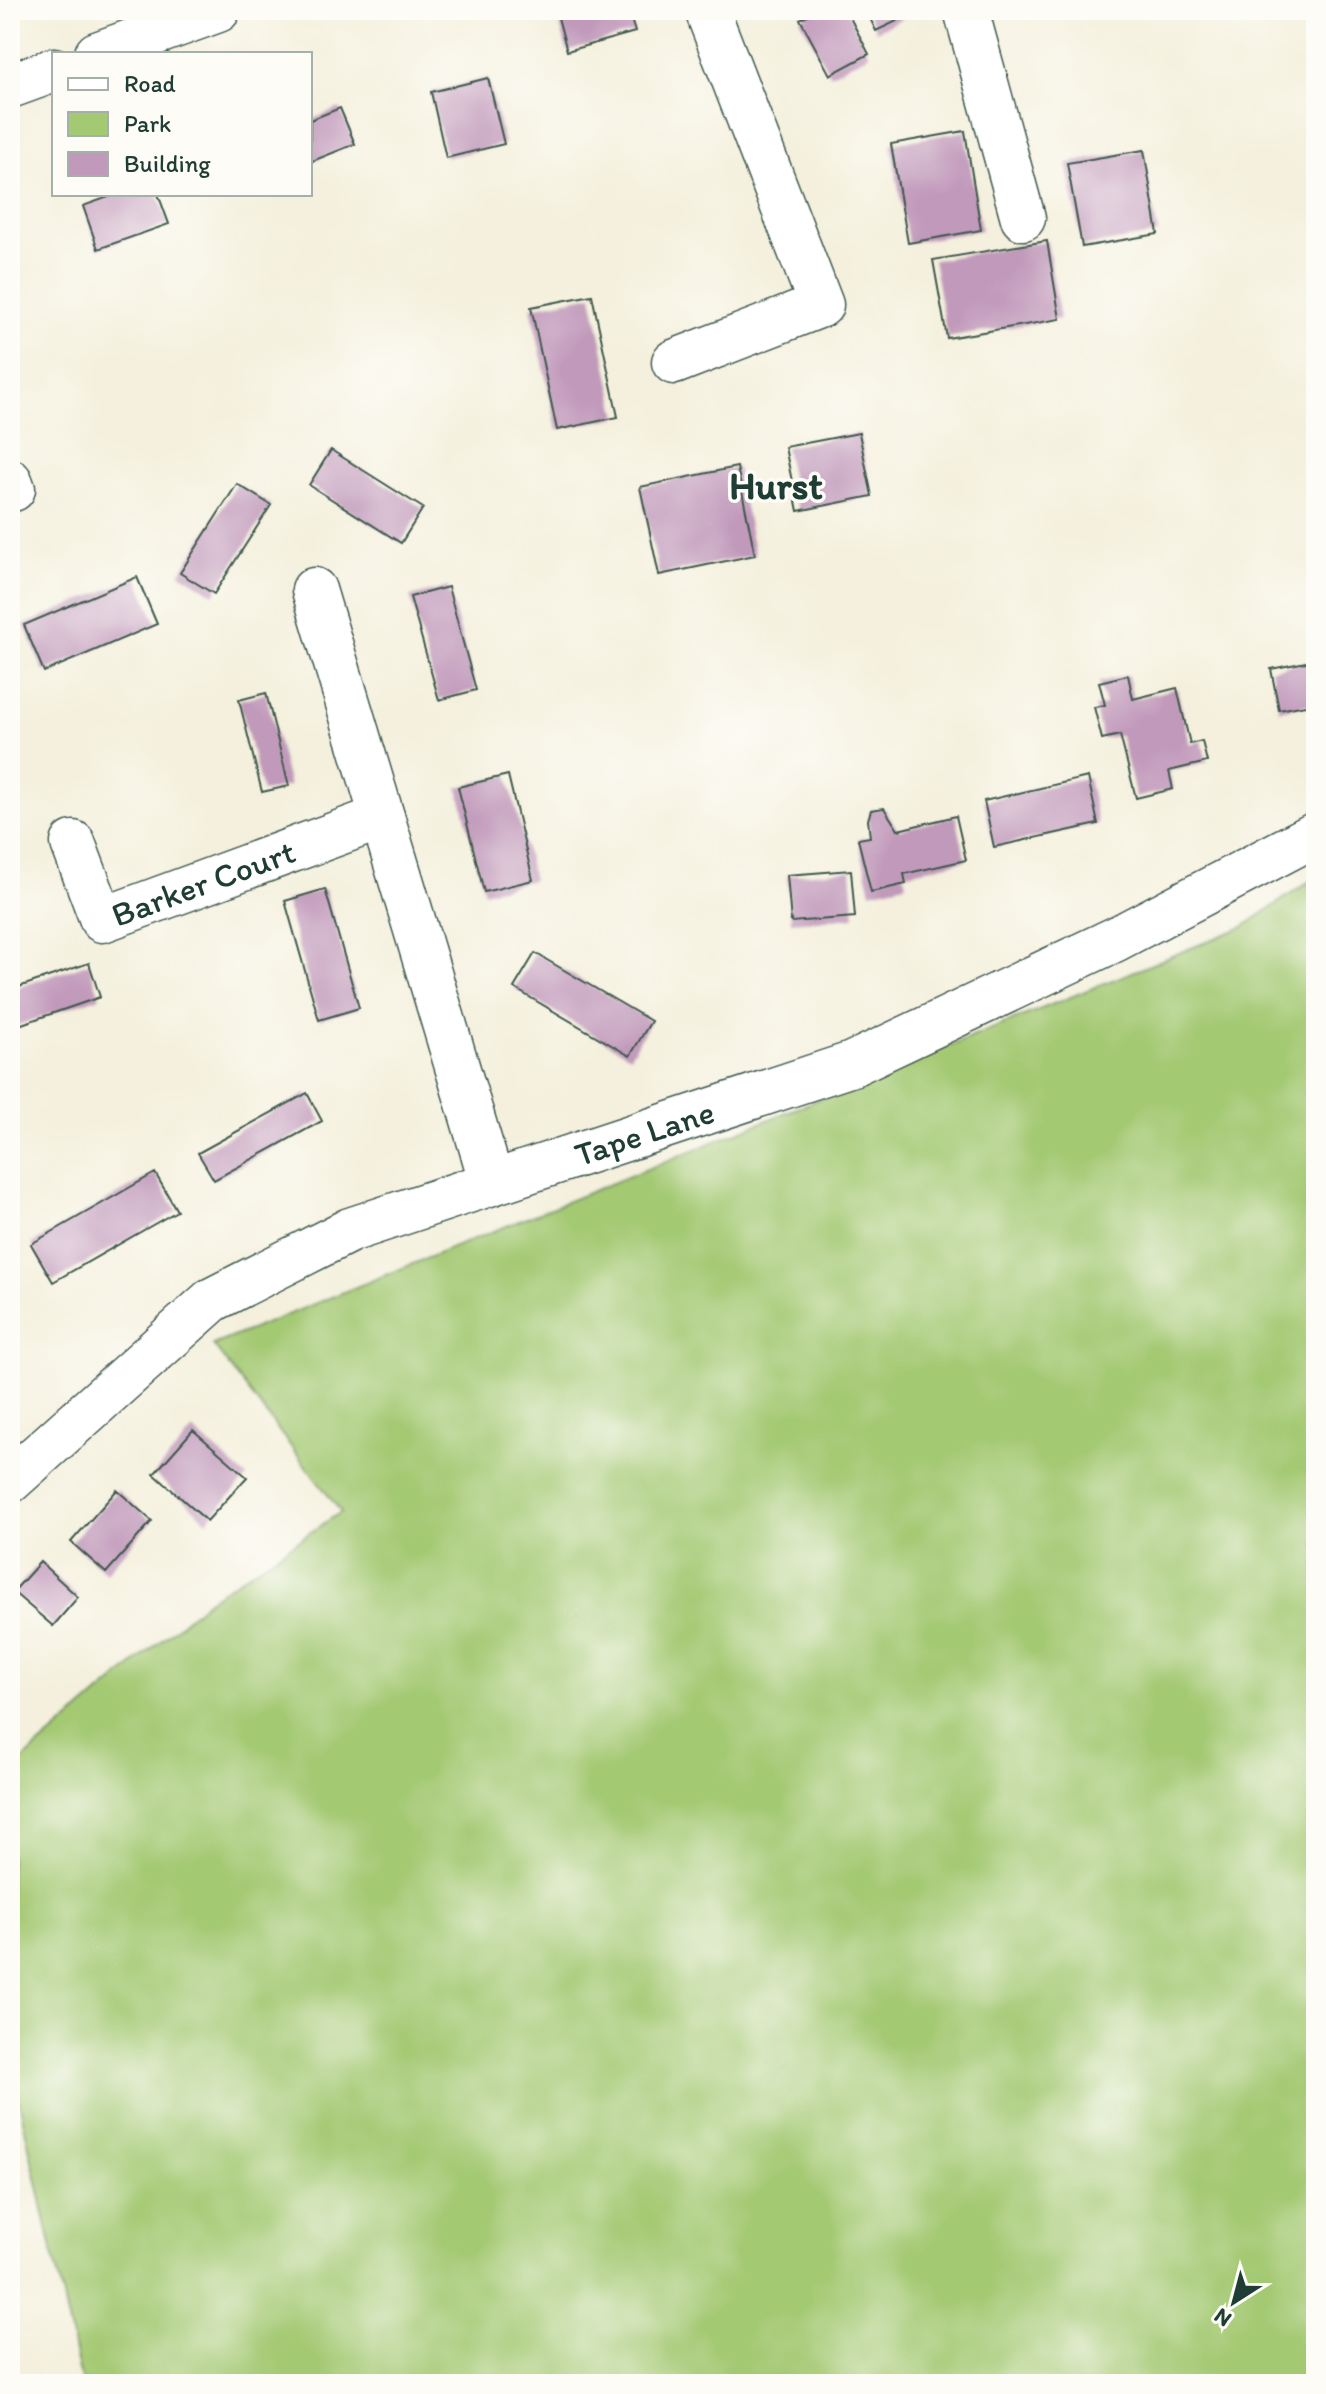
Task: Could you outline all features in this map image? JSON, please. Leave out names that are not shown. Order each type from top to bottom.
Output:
[{"type":"street","points":[[102,52],[218,10]]},
{"type":"street","points":[[674,362],[821,305],[707,10]]},
{"type":"street","points":[[966,10],[1023,218]]},
{"type":"street","points":[[10,86],[52,71]]},
{"type":"street","points":[[314,590],[492,1183]]},
{"type":"street","name":"Barker Court","points":[[73,843],[102,920],[382,817]]},
{"type":"street","name":"Tape Lane","points":[[10,1481],[212,1300],[350,1230],[852,1064],[1116,939],[1316,834]]},
{"type":"green space","points":[[1316,877],[1316,2384],[82,2384],[10,2061],[10,1771],[208,1600],[341,1512],[213,1345],[1243,927]]},
{"type":"building","points":[[556,10],[628,10],[635,32],[567,51]]},
{"type":"building","points":[[817,10],[846,10],[869,54],[830,75],[800,19]]},
{"type":"building","points":[[866,10],[920,10],[876,31]]},
{"type":"building","points":[[488,78],[504,144],[446,158],[431,92]]},
{"type":"building","points":[[340,108],[355,144],[312,161],[312,119]]},
{"type":"building","points":[[965,131],[981,230],[908,243],[891,144]]},
{"type":"building","points":[[1144,150],[1158,234],[1082,247],[1067,163]]},
{"type":"building","points":[[111,196],[159,196],[169,224],[98,249],[83,206]]},
{"type":"building","points":[[1047,241],[1060,319],[947,338],[933,260]]},
{"type":"building","points":[[592,295],[618,417],[557,430],[531,307]]},
{"type":"building","points":[[859,433],[872,496],[798,511],[785,447]]},
{"type":"building","points":[[331,450],[423,508],[401,543],[309,485]]},
{"type":"building","points":[[737,467],[755,555],[659,575],[640,487]]},
{"type":"building","points":[[237,484],[271,505],[214,594],[180,573]]},
{"type":"building","points":[[137,577],[157,624],[44,672],[24,625]]},
{"type":"building","points":[[448,587],[476,690],[439,700],[410,597]]},
{"type":"building","points":[[1316,660],[1316,703],[1279,710],[1271,669]]},
{"type":"building","points":[[1128,675],[1133,699],[1177,688],[1190,744],[1202,741],[1207,762],[1169,771],[1173,789],[1136,798],[1120,735],[1102,739],[1094,707],[1105,705],[1099,682]]},
{"type":"building","points":[[266,693],[289,786],[262,792],[239,700]]},
{"type":"building","points":[[508,775],[533,880],[484,892],[458,787]]},
{"type":"building","points":[[1088,777],[1098,824],[994,847],[984,801]]},
{"type":"building","points":[[884,808],[898,830],[956,816],[966,860],[904,874],[906,884],[871,892],[858,839],[870,837],[868,820],[871,810]]},
{"type":"building","points":[[851,870],[855,917],[791,922],[787,875]]},
{"type":"building","points":[[325,889],[359,1008],[319,1020],[285,901]]},
{"type":"building","points":[[535,953],[651,1021],[630,1056],[514,988]]},
{"type":"building","points":[[89,963],[100,997],[10,1028],[10,990]]},
{"type":"building","points":[[307,1093],[322,1121],[214,1180],[198,1153]]},
{"type":"building","points":[[155,1173],[177,1211],[53,1282],[31,1244]]},
{"type":"building","points":[[193,1430],[247,1477],[207,1521],[154,1474]]},
{"type":"building","points":[[117,1490],[152,1521],[106,1573],[71,1542]]},
{"type":"building","points":[[40,1562],[78,1597],[53,1626],[13,1592]]},
{"type":"district","name":"Hurst","points":[[776,486]]}]
